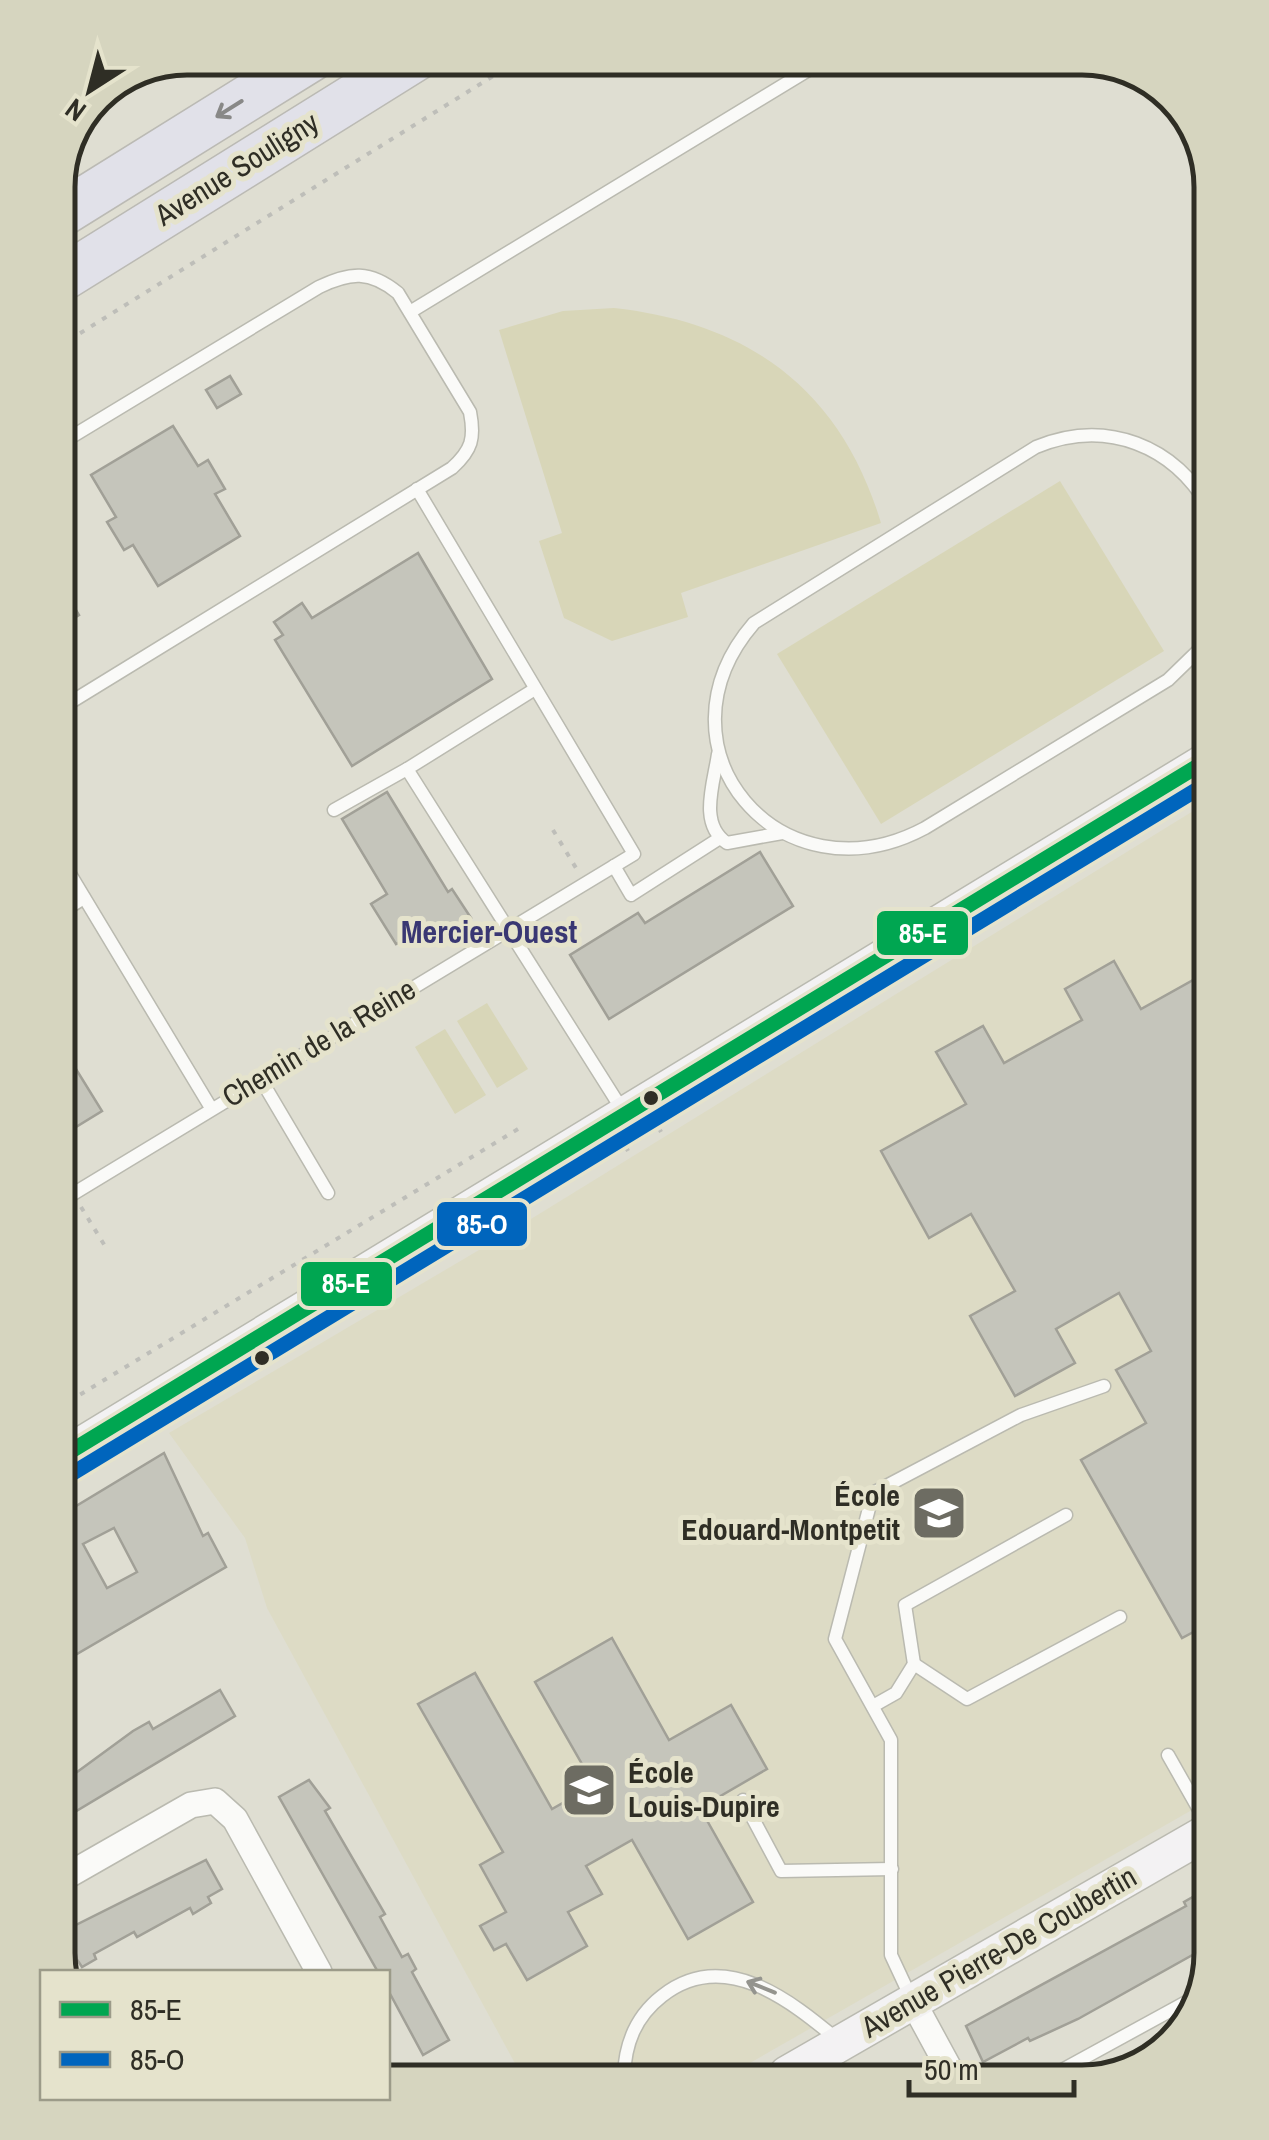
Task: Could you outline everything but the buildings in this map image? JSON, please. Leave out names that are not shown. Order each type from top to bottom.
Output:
[{"type":"highway","name":"Avenue Souligny","points":[[75,205],[285,75]]},
{"type":"highway","name":"Avenue Souligny","points":[[75,270],[389,75]]},
{"type":"main road","points":[[75,1449],[1194,769]]},
{"type":"main road","name":"Avenue Pierre-De Coubertin","points":[[802,2065],[1194,1840]]},
{"type":"street","points":[[75,1871],[191,1805],[215,1801],[234,1818],[318,1970]]},
{"type":"street","points":[[913,2002],[947,2065]]},
{"type":"lane","points":[[410,312],[800,75]]},
{"type":"lane","points":[[75,435],[340,276],[362,273],[382,280],[410,312],[470,412],[475,434],[468,454],[417,489],[75,700]]},
{"type":"lane","points":[[1194,484],[1187,474],[1146,446],[1114,436],[1080,434],[1036,446],[754,623],[726,664],[716,716],[719,747],[732,788],[748,808],[782,833],[846,850],[908,838],[1168,680],[1194,655]]},
{"type":"lane","points":[[334,810],[535,689],[417,489]]},
{"type":"lane","name":"Chemin de la Reine","points":[[75,1193],[634,854],[535,689]]},
{"type":"lane","points":[[719,747],[709,819],[720,838],[727,843],[782,833]]},
{"type":"lane","points":[[407,769],[625,1113]]},
{"type":"lane","points":[[614,866],[631,894],[720,838]]},
{"type":"lane","points":[[75,883],[211,1108]]},
{"type":"lane","points":[[75,904],[84,898]]},
{"type":"lane","points":[[260,1078],[328,1192]]},
{"type":"lane","points":[[913,2002],[891,1955],[891,1740],[834,1639],[874,1493],[1021,1415],[1104,1386]]},
{"type":"lane","points":[[872,1706],[896,1693],[914,1664],[905,1605],[1066,1515]]},
{"type":"lane","points":[[914,1664],[967,1699],[1120,1617]]},
{"type":"lane","points":[[1168,1756],[1194,1801]]},
{"type":"lane","points":[[742,1800],[781,1872],[892,1869]]},
{"type":"lane","points":[[624,2065],[639,2019],[671,1988],[710,1976],[772,1991],[840,2043]]},
{"type":"lane","points":[[1071,2065],[1181,2005]]},
{"type":"path","points":[[75,335],[495,75]]},
{"type":"path","points":[[553,830],[579,872]]},
{"type":"path","points":[[75,1398],[522,1126]]},
{"type":"path","points":[[80,1205],[105,1246]]},
{"type":"shaded area","points":[[614,308],[707,329],[784,371],[815,400],[842,435],[864,476],[881,523],[681,593],[688,617],[612,641],[564,618],[539,541],[562,533],[499,330],[563,311]]},
{"type":"shaded area","points":[[1060,481],[1164,651],[881,824],[777,654]]},
{"type":"shaded area","points":[[1194,810],[1194,1809],[746,2065],[516,2065],[267,1608],[245,1538],[169,1433],[518,1227]]},
{"type":"shaded area","points":[[487,1003],[528,1069],[497,1088],[457,1021]]},
{"type":"shaded area","points":[[445,1029],[486,1095],[455,1114],[415,1047]]},
{"type":"transit line","name":"85-E","points":[[75,1449],[1194,768]]},
{"type":"transit line","name":"85-O","points":[[75,1472],[1194,791]]},
{"type":"place","name":"École Edouard-Montpetit","points":[[939,1513]]},
{"type":"place","name":"École Louis-Dupire","points":[[589,1790]]},
{"type":"district","name":"Mercier-Ouest","points":[[489,932]]}]
